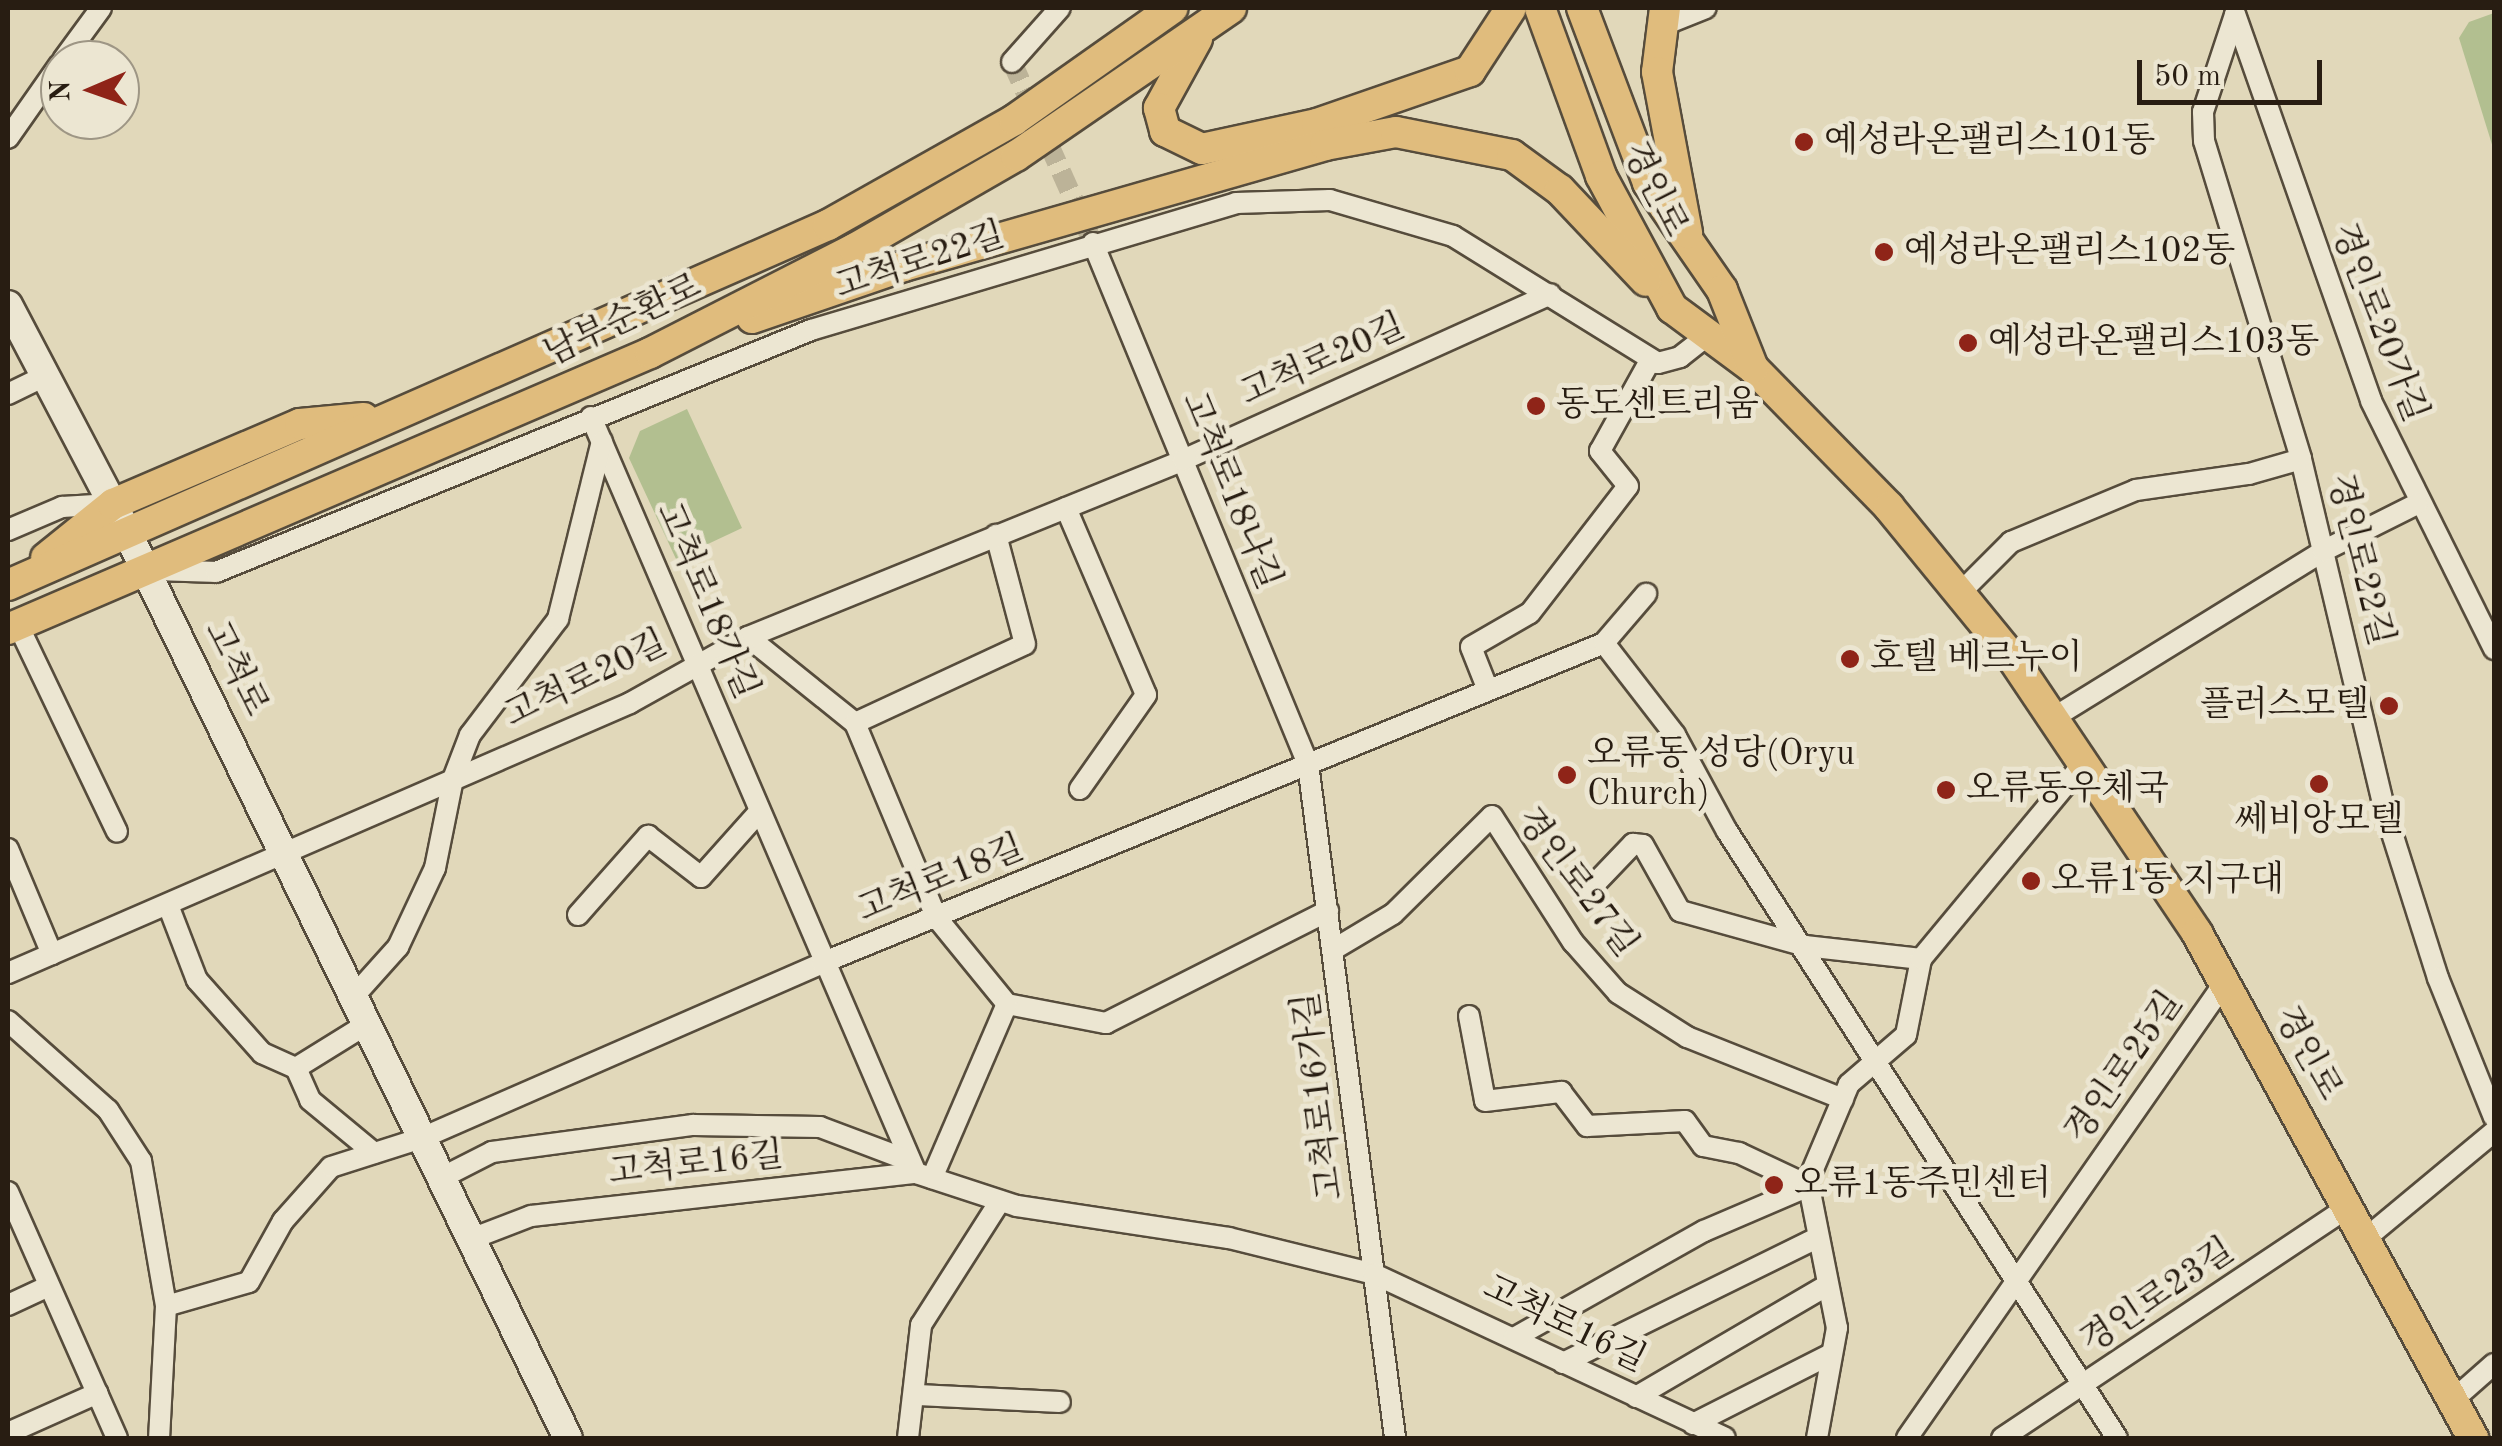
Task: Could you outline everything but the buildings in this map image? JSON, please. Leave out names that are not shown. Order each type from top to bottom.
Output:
[{"type":"main road","name":"남부순환로","points":[[13,583],[828,225],[1014,120],[1173,8]]},
{"type":"main road","name":"남부순환로","points":[[12,627],[650,353],[854,249],[1016,156],[1231,8]]},
{"type":"main road","points":[[1205,26],[1160,108],[1165,131],[1202,150],[1317,124],[1470,70],[1511,8]]},
{"type":"main road","name":"경인로","points":[[1540,8],[1601,176],[1672,308],[1706,337],[1754,368],[1890,506],[1961,592],[2052,718],[2225,982],[2472,1438]]},
{"type":"main road","name":"경인로","points":[[1582,8],[1648,182],[1692,255],[1722,290],[1754,368]]},
{"type":"main road","points":[[1663,17],[1656,72],[1692,255]]},
{"type":"main road","points":[[650,353],[904,266],[1325,145],[1396,132],[1512,155],[1560,190],[1672,308]]},
{"type":"main road","name":"고척로","points":[[8,305],[128,534],[568,1438]]},
{"type":"main road","points":[[13,583],[113,504],[300,424],[387,416]]},
{"type":"street","points":[[77,40],[101,8]]},
{"type":"street","points":[[1012,62],[1060,8]]},
{"type":"street","points":[[1663,17],[1706,8]]},
{"type":"street","name":"경인로22길","points":[[2234,11],[2212,76],[2204,141],[2301,459],[2385,811],[2438,978],[2494,1117]]},
{"type":"street","name":"경인로20가길","points":[[2234,11],[2313,247],[2417,504],[2494,649]]},
{"type":"street","points":[[8,138],[40,92]]},
{"type":"street","name":"고척로22길","points":[[144,570],[216,572],[812,330],[1236,203],[1330,200],[1453,236],[1651,359]]},
{"type":"street","name":"고척로18나길","points":[[1093,243],[1308,764]]},
{"type":"street","name":"고척로20길","points":[[8,972],[630,703],[698,660],[748,637],[1183,460],[1550,294]]},
{"type":"street","points":[[1488,690],[1471,647],[1530,612],[1628,486],[1600,451],[1651,359],[1680,358],[1706,337]]},
{"type":"street","points":[[8,394],[45,376]]},
{"type":"street","name":"고척로18가길","points":[[592,417],[698,660],[822,963],[917,1170]]},
{"type":"street","name":"고척로20길","points":[[453,779],[470,736],[558,619],[602,441]]},
{"type":"street","points":[[1961,592],[2011,542],[2136,490],[2248,474],[2301,459]]},
{"type":"street","points":[[8,530],[62,507],[113,504]]},
{"type":"street","points":[[2052,718],[2323,552],[2417,504]]},
{"type":"street","points":[[1066,508],[1146,696],[1080,789]]},
{"type":"street","points":[[855,723],[1025,644],[996,535]]},
{"type":"street","name":"고척로18길","points":[[422,1138],[822,963],[1604,643],[1646,594]]},
{"type":"street","points":[[12,627],[116,832]]},
{"type":"street","points":[[748,637],[855,723],[936,917],[1007,1004],[1106,1024],[1328,910]]},
{"type":"street","points":[[1604,643],[1675,735],[1726,831],[1805,946],[2117,1438]]},
{"type":"street","name":"고척로16가길","points":[[1308,764],[1336,948],[1374,1274]]},
{"type":"street","points":[[1817,1438],[1837,1328],[1808,1186],[1843,1098],[1906,1035],[1921,959],[2083,764]]},
{"type":"street","points":[[354,996],[398,947],[435,868],[453,779]]},
{"type":"street","points":[[578,915],[648,836],[700,876],[758,812]]},
{"type":"street","name":"경인로27길","points":[[1336,948],[1393,914],[1492,816],[1572,942],[1618,993],[1687,1037],[1843,1098]]},
{"type":"street","points":[[1589,890],[1633,844],[1642,845],[1680,911],[1805,946],[1921,959]]},
{"type":"street","points":[[8,849],[52,954]]},
{"type":"street","points":[[168,905],[197,980],[262,1052],[296,1068],[310,1100],[374,1154]]},
{"type":"street","name":"경인로25길","points":[[1907,1438],[2225,982]]},
{"type":"street","points":[[442,1178],[492,1152],[693,1125],[820,1127],[917,1170],[1007,1004]]},
{"type":"street","points":[[1468,1016],[1485,1101],[1561,1092],[1587,1126],[1685,1121],[1703,1146],[1740,1154],[1808,1186]]},
{"type":"street","points":[[8,1021],[98,1100],[141,1161],[166,1306],[159,1438]]},
{"type":"street","points":[[296,1068],[367,1024]]},
{"type":"street","points":[[2366,1240],[2494,1132]]},
{"type":"street","points":[[166,1306],[249,1282],[284,1221],[331,1167],[422,1138]]},
{"type":"street","name":"고척로16길","points":[[471,1238],[531,1216],[917,1170],[1000,1201],[1229,1238],[1374,1274],[1725,1438]]},
{"type":"street","points":[[1514,1338],[1704,1232],[1808,1186]]},
{"type":"street","points":[[9,1201],[117,1438]]},
{"type":"street","points":[[908,1438],[918,1395],[921,1325],[1000,1201]]},
{"type":"street","name":"경인로23길","points":[[2002,1438],[2348,1207]]},
{"type":"street","points":[[1563,1363],[1817,1238]]},
{"type":"street","points":[[1374,1274],[1395,1438]]},
{"type":"street","points":[[1636,1397],[1828,1284]]},
{"type":"street","points":[[8,1306],[49,1286]]},
{"type":"street","points":[[1693,1424],[1831,1354]]},
{"type":"street","points":[[2452,1401],[2494,1364]]},
{"type":"street","points":[[8,1433],[98,1393]]},
{"type":"street","points":[[918,1395],[1060,1402]]},
{"type":"green space","points":[[2494,13],[2494,151],[2459,38],[2469,22]]},
{"type":"green space","points":[[687,409],[742,528],[676,559],[629,458],[640,431]]},
{"type":"tunnel","points":[[1012,62],[1093,243]]},
{"type":"place","name":"예성라온팰리스101동","points":[[1804,142]]},
{"type":"place","name":"예성라온팰리스102동","points":[[1884,252]]},
{"type":"place","name":"예성라온팰리스103동","points":[[1968,343]]},
{"type":"place","name":"동도센트리움","points":[[1536,406]]},
{"type":"place","name":"호텔 베르누이","points":[[1850,659]]},
{"type":"place","name":"플러스모텔","points":[[2389,706]]},
{"type":"place","name":"오류동 성당(Oryu Church)","points":[[1567,775]]},
{"type":"place","name":"쎄비앙모텔","points":[[2319,784]]},
{"type":"place","name":"오류동우체국","points":[[1946,790]]},
{"type":"place","name":"오류1동 지구대","points":[[2031,881]]},
{"type":"place","name":"오류1동주민센터","points":[[1774,1185]]}]
